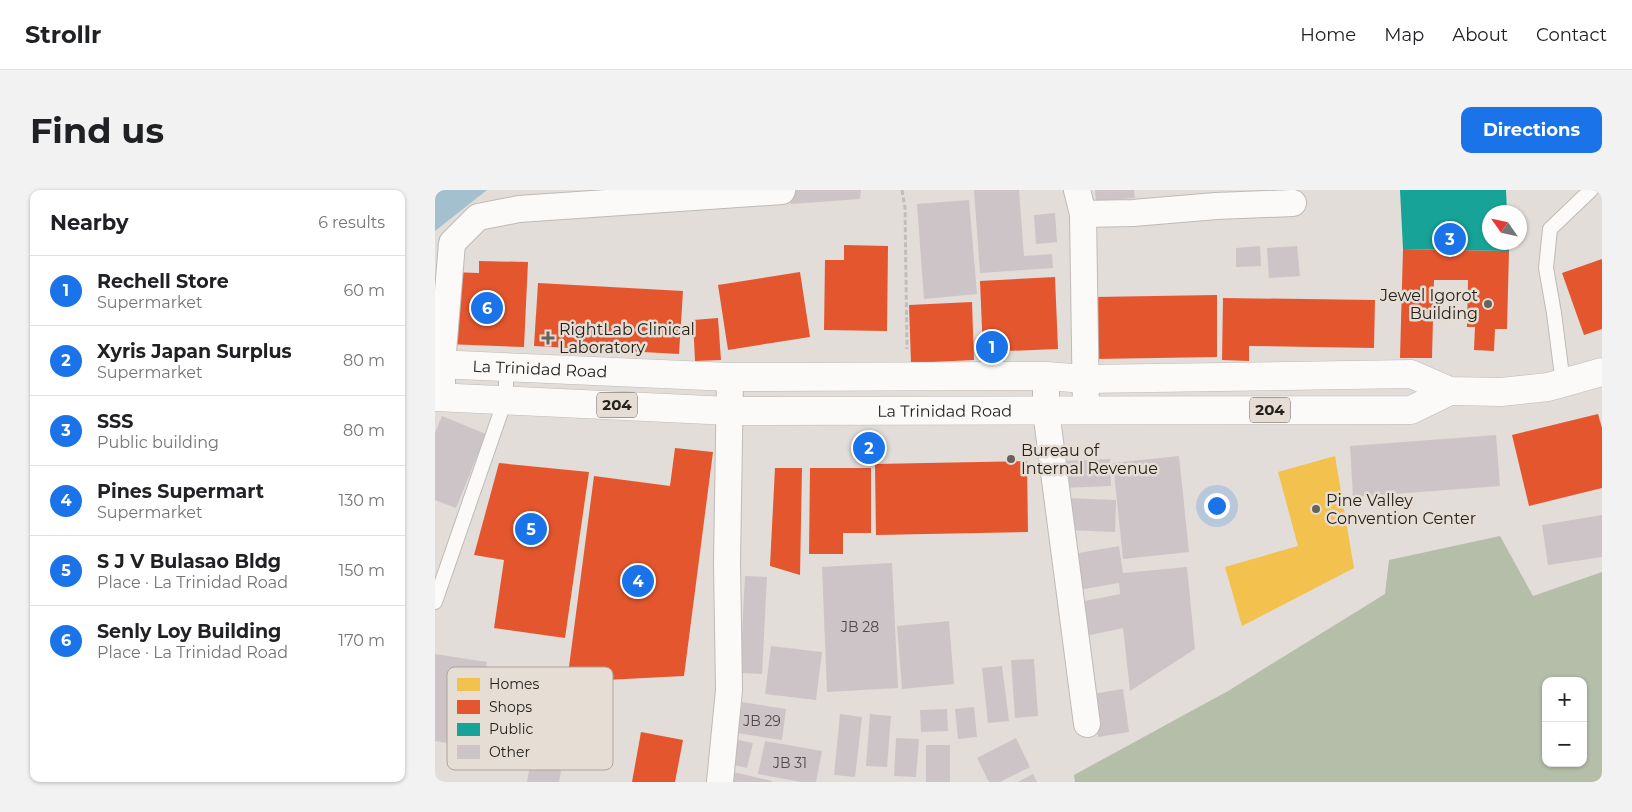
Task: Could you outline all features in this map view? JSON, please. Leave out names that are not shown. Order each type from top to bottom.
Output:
[{"type":"highway","name":"La Trinidad Road","points":[[438,364],[731,377],[908,378],[1046,376],[1086,379],[1411,374],[1450,391],[1501,392],[1549,387],[1602,372]]},
{"type":"highway","name":"La Trinidad Road","points":[[438,397],[730,411],[1411,410],[1450,391]]},
{"type":"street","points":[[438,397],[438,364],[452,243],[478,217],[519,209],[782,191]]},
{"type":"street","points":[[1086,411],[1080,202],[1133,213],[1215,198],[1293,203]]},
{"type":"street","points":[[1046,376],[1046,411],[1087,724]]},
{"type":"street","points":[[720,782],[729,690],[727,563],[731,377]]},
{"type":"lane","points":[[1563,384],[1554,313],[1545,268],[1550,229],[1591,190]]},
{"type":"lane","points":[[435,602],[505,400],[507,368]]},
{"type":"path","points":[[902,190],[905,208],[908,378]]},
{"type":"green space","points":[[1500,536],[1533,596],[1602,572],[1602,782],[1075,782],[1074,775],[1228,691],[1385,594],[1389,560]]},
{"type":"water","points":[[435,190],[487,190],[435,231]]},
{"type":"building: Homes","name":"Pine Valley Convention Center","points":[[1335,456],[1354,568],[1242,626],[1225,567],[1298,546],[1278,472]]},
{"type":"building: Shops","points":[[844,245],[888,246],[887,331],[824,330],[825,260],[844,260]]},
{"type":"building: Shops","name":"Jewel Igorot Building","points":[[1403,249],[1509,251],[1507,329],[1495,329],[1494,351],[1474,350],[1475,327],[1467,327],[1468,280],[1434,280],[1432,358],[1400,358]]},
{"type":"building: Shops","points":[[1602,259],[1602,329],[1584,335],[1562,273]]},
{"type":"building: Shops","points":[[479,261],[528,262],[524,347],[446,344],[450,272],[479,273]]},
{"type":"building: Shops","points":[[800,272],[810,337],[728,350],[718,285]]},
{"type":"building: Shops","points":[[1055,277],[1058,349],[983,352],[980,281]]},
{"type":"building: Shops","points":[[538,283],[683,291],[679,354],[534,346]]},
{"type":"building: Shops","points":[[1217,295],[1217,357],[1094,359],[1093,297]]},
{"type":"building: Shops","points":[[1223,298],[1375,300],[1374,348],[1249,346],[1249,361],[1222,360]]},
{"type":"building: Shops","points":[[972,302],[974,360],[911,363],[909,305]]},
{"type":"building: Shops","points":[[718,318],[721,360],[695,361],[693,320]]},
{"type":"building: Shops","points":[[1598,414],[1602,428],[1602,488],[1529,506],[1512,435]]},
{"type":"building: Shops","points":[[675,448],[713,452],[684,676],[613,680],[613,667],[569,667],[594,476],[670,486]]},
{"type":"building: Shops","points":[[1027,461],[1028,532],[876,535],[875,464]]},
{"type":"building: Shops","points":[[499,463],[589,472],[565,638],[494,628],[504,560],[474,555]]},
{"type":"building: Shops","points":[[775,468],[802,468],[800,575],[770,566]]},
{"type":"building: Shops","points":[[810,468],[871,468],[871,533],[843,533],[843,554],[809,554]]},
{"type":"building: Shops","points":[[641,732],[683,740],[675,782],[632,782]]},
{"type":"building: Public","points":[[1400,190],[1506,190],[1507,205],[1482,205],[1482,250],[1509,251],[1403,249]]},
{"type":"building: Other","points":[[788,190],[861,190],[860,199],[791,204]]},
{"type":"building: Other","points":[[974,190],[1019,190],[1024,256],[1052,254],[1053,268],[980,273]]},
{"type":"building: Other","points":[[1095,190],[1134,190],[1135,198],[1096,201]]},
{"type":"building: Other","points":[[969,200],[977,294],[924,299],[917,204]]},
{"type":"building: Other","points":[[1055,213],[1057,242],[1036,244],[1034,215]]},
{"type":"building: Other","points":[[1260,246],[1261,266],[1236,267],[1236,248]]},
{"type":"building: Other","points":[[1297,246],[1300,276],[1269,278],[1267,248]]},
{"type":"building: Other","points":[[442,416],[486,434],[456,508],[435,500],[435,433]]},
{"type":"building: Other","points":[[1496,435],[1500,486],[1353,497],[1350,446]]},
{"type":"building: Other","points":[[1179,456],[1189,552],[1123,559],[1113,463]]},
{"type":"building: Other","points":[[1110,459],[1111,486],[1063,488],[1062,461]]},
{"type":"building: Other","points":[[1067,498],[1116,500],[1115,532],[1066,530]]},
{"type":"building: Other","points":[[1602,515],[1602,557],[1548,565],[1542,525]]},
{"type":"building: Other","points":[[1119,546],[1123,573],[1187,567],[1195,649],[1130,691],[1123,628],[1086,636],[1080,602],[1120,594],[1119,583],[1078,590],[1073,554]]},
{"type":"building: Other","points":[[892,563],[898,688],[827,692],[822,567]]},
{"type":"building: Other","points":[[745,576],[767,577],[762,674],[740,673]]},
{"type":"building: Other","points":[[949,621],[954,684],[902,689],[897,626]]},
{"type":"building: Other","points":[[771,646],[822,652],[816,700],[765,694]]},
{"type":"building: Other","points":[[435,654],[487,662],[486,667],[447,667],[447,743],[435,741]]},
{"type":"building: Other","points":[[1034,659],[1038,716],[1015,718],[1011,660]]},
{"type":"building: Other","points":[[1002,666],[1009,721],[988,723],[982,668]]},
{"type":"building: Other","points":[[1123,689],[1129,732],[1098,737],[1092,694]]},
{"type":"building: Other","points":[[742,702],[786,709],[782,740],[737,733]]},
{"type":"building: Other","points":[[974,707],[977,737],[958,739],[955,709]]},
{"type":"building: Other","points":[[947,709],[948,731],[921,732],[920,710]]},
{"type":"building: Other","points":[[840,714],[862,717],[855,777],[834,775]]},
{"type":"building: Other","points":[[870,714],[891,716],[887,767],[866,766]]},
{"type":"building: Other","points":[[729,738],[753,743],[747,768],[723,762]]},
{"type":"building: Other","points":[[896,738],[919,739],[916,777],[894,776]]},
{"type":"building: Other","points":[[1016,738],[1030,767],[1000,782],[989,782],[977,758]]},
{"type":"building: Other","points":[[765,741],[822,751],[816,782],[801,782],[758,774]]},
{"type":"building: Other","points":[[926,745],[950,745],[950,782],[926,782]]},
{"type":"building: Other","points":[[529,770],[561,770],[559,782],[527,782]]},
{"type":"building: Other","points":[[733,772],[772,781],[772,782],[731,782]]},
{"type":"building: Other","points":[[1033,774],[1037,782],[1018,782]]},
{"type":"place","name":"SSS","points":[[1450,239]]},
{"type":"place","name":"Jewel Igorot Building","points":[[1488,304]]},
{"type":"place","name":"Senly Loy Building","points":[[487,308]]},
{"type":"place","name":"RightLab Clinical Laboratory","points":[[548,338]]},
{"type":"place","name":"Rechell Store","points":[[992,347]]},
{"type":"place","name":"Xyris Japan Surplus","points":[[869,448]]},
{"type":"place","name":"Bureau of Internal Revenue","points":[[1011,459]]},
{"type":"place","name":"Pine Valley Convention Center","points":[[1316,509]]},
{"type":"place","name":"S J V Bulasao Bldg","points":[[531,529]]},
{"type":"place","name":"Pines Supermart","points":[[638,581]]}]
